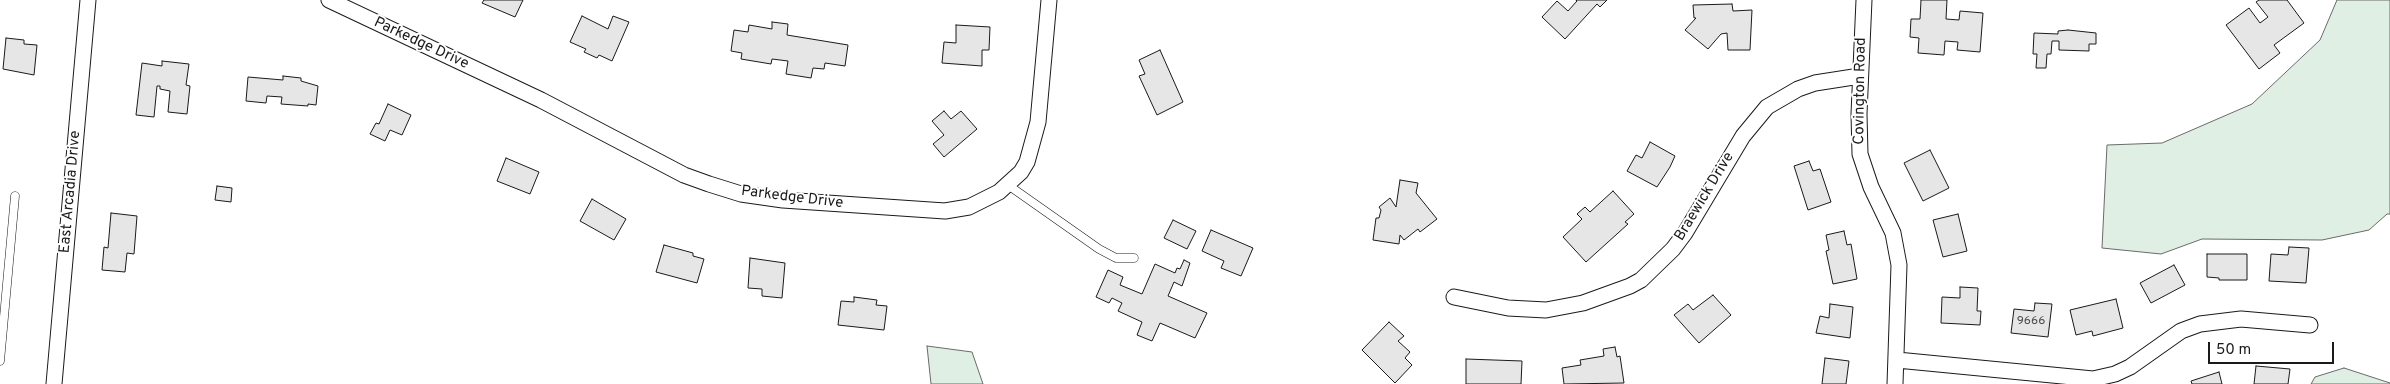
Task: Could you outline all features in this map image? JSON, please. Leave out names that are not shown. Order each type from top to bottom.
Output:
[{"type":"street","name":"East Arcadia Drive","points":[[54,384],[88,0]]},
{"type":"street","name":"Parkedge Drive","points":[[329,0],[526,93],[684,175],[741,194],[783,200],[944,211],[969,207],[999,192],[1024,167],[1036,136],[1049,0]]},
{"type":"street","name":"Covington Road","points":[[1864,0],[1860,76],[1860,154],[1871,187],[1893,233],[1899,265],[1895,384]]},
{"type":"street","name":"Braewick Drive","points":[[1454,296],[1508,308],[1546,310],[1583,303],[1630,286],[1641,280],[1673,249],[1685,233],[1743,136],[1767,107],[1798,89],[1815,83],[1860,76]]},
{"type":"street","points":[[1897,360],[2093,379],[2115,374],[2130,367],[2181,331],[2200,324],[2241,319],[2310,325]]},
{"type":"lane","points":[[1008,185],[1099,249],[1116,258],[1134,258]]},
{"type":"lane","points":[[0,360],[15,196]]},
{"type":"green space","points":[[2337,0],[2390,0],[2390,214],[2387,214],[2369,230],[2322,240],[2202,239],[2161,254],[2102,248],[2107,145],[2162,143],[2252,104],[2320,40]]},
{"type":"green space","points":[[927,346],[972,352],[983,384],[931,384]]},
{"type":"green space","points":[[2344,368],[2390,384],[2311,384],[2315,377]]},
{"type":"building","points":[[484,0],[523,0],[515,17],[482,3]]},
{"type":"building","points":[[1576,0],[1607,0],[1600,7],[1597,4],[1565,39],[1542,17],[1557,1],[1568,11]]},
{"type":"building","points":[[1921,0],[1947,0],[1946,19],[1959,20],[1960,11],[1983,13],[1980,52],[1957,50],[1958,42],[1945,41],[1944,55],[1918,53],[1919,38],[1910,37],[1911,19],[1920,19]]},
{"type":"building","points":[[2259,0],[2287,0],[2304,23],[2274,45],[2280,53],[2259,69],[2226,25],[2249,8],[2260,23],[2268,17],[2256,2]]},
{"type":"building","points":[[1732,4],[1733,11],[1752,10],[1750,50],[1728,50],[1727,33],[1721,34],[1708,49],[1685,30],[1696,18],[1694,18],[1693,5]]},
{"type":"building","points":[[582,16],[608,29],[613,16],[629,22],[612,61],[599,55],[597,58],[584,52],[586,49],[570,42]]},
{"type":"building","points":[[772,22],[788,24],[787,35],[848,45],[845,66],[825,63],[824,69],[813,68],[811,78],[786,74],[788,61],[772,59],[771,64],[741,59],[742,53],[731,51],[734,30],[748,32],[749,25],[772,29]]},
{"type":"building","points":[[956,25],[990,27],[989,50],[982,50],[982,66],[942,63],[944,42],[956,43]]},
{"type":"building","points":[[2068,30],[2096,33],[2096,44],[2089,44],[2089,51],[2059,50],[2059,41],[2052,41],[2051,54],[2047,54],[2046,68],[2036,68],[2037,54],[2033,54],[2034,33],[2058,34],[2058,31]]},
{"type":"building","points":[[6,38],[24,40],[24,44],[37,45],[34,75],[3,69]]},
{"type":"building","points":[[1160,50],[1183,102],[1157,115],[1139,76],[1145,74],[1139,60]]},
{"type":"building","points":[[162,61],[189,64],[186,85],[190,86],[187,114],[168,112],[170,91],[160,89],[160,86],[157,86],[154,117],[136,115],[142,63],[162,66]]},
{"type":"building","points":[[283,76],[301,78],[301,81],[318,86],[316,105],[281,104],[282,97],[267,96],[266,103],[246,101],[248,77],[283,80]]},
{"type":"building","points":[[388,104],[411,115],[402,135],[390,130],[385,141],[370,134],[376,123],[379,124]]},
{"type":"building","points":[[944,111],[951,119],[961,111],[977,129],[944,157],[933,144],[944,135],[932,121]]},
{"type":"building","points":[[1650,142],[1675,156],[1657,187],[1627,171],[1636,155],[1642,158]]},
{"type":"building","points":[[1930,150],[1949,188],[1923,201],[1904,163]]},
{"type":"building","points":[[506,158],[539,172],[530,194],[497,181]]},
{"type":"building","points":[[1809,161],[1813,171],[1820,169],[1831,202],[1808,210],[1794,166]]},
{"type":"building","points":[[1400,180],[1418,183],[1416,193],[1437,219],[1420,232],[1418,229],[1404,240],[1400,235],[1399,244],[1373,240],[1376,218],[1379,218],[1381,210],[1379,207],[1390,198],[1396,207]]},
{"type":"building","points":[[217,186],[232,188],[231,202],[215,200]]},
{"type":"building","points":[[1613,191],[1634,214],[1625,222],[1628,224],[1586,262],[1563,237],[1582,219],[1577,214],[1585,207],[1590,212]]},
{"type":"building","points":[[592,199],[626,219],[614,240],[580,221]]},
{"type":"building","points":[[111,213],[137,216],[134,254],[127,253],[125,272],[102,270],[104,247],[108,248]]},
{"type":"building","points":[[1958,214],[1967,251],[1943,257],[1933,220]]},
{"type":"building","points":[[1173,220],[1196,231],[1187,249],[1164,238]]},
{"type":"building","points":[[1211,230],[1253,248],[1241,276],[1221,268],[1224,261],[1202,251]]},
{"type":"building","points":[[1844,231],[1847,245],[1851,244],[1857,279],[1833,284],[1826,251],[1829,250],[1826,235]]},
{"type":"building","points":[[664,245],[693,253],[693,256],[704,259],[697,283],[656,272]]},
{"type":"building","points":[[2289,247],[2309,248],[2306,283],[2269,281],[2271,254],[2288,255]]},
{"type":"building","points":[[2207,254],[2247,254],[2247,280],[2219,280],[2219,278],[2207,277]]},
{"type":"building","points":[[750,258],[785,263],[782,298],[762,296],[762,289],[748,288]]},
{"type":"building","points":[[1184,260],[1190,263],[1182,286],[1174,282],[1168,296],[1207,313],[1195,338],[1160,323],[1152,341],[1137,335],[1142,322],[1118,311],[1122,303],[1112,298],[1109,303],[1096,297],[1108,270],[1123,277],[1120,285],[1142,294],[1155,264],[1175,273],[1177,268],[1180,269]]},
{"type":"building","points":[[2174,265],[2185,285],[2151,303],[2140,283]]},
{"type":"building","points":[[1960,287],[1978,288],[1977,311],[1981,311],[1980,325],[1941,323],[1942,297],[1960,298]]},
{"type":"building","points":[[1713,295],[1731,315],[1699,343],[1674,315],[1688,304],[1693,310]]},
{"type":"building","points":[[854,297],[877,300],[876,305],[887,306],[884,330],[838,325],[841,301],[854,302]]},
{"type":"building","points":[[2116,299],[2123,328],[2093,336],[2092,331],[2076,335],[2070,310]]},
{"type":"building","points":[[2035,303],[2052,304],[2048,337],[2011,333],[2014,309],[2034,311]]},
{"type":"building","points":[[1830,304],[1853,307],[1850,338],[1816,333],[1820,316],[1829,318]]},
{"type":"building","points":[[1389,322],[1404,336],[1398,341],[1410,352],[1405,358],[1412,365],[1395,383],[1362,350]]},
{"type":"building","points":[[1615,347],[1617,357],[1620,356],[1624,383],[1564,384],[1562,368],[1581,365],[1580,360],[1604,356],[1603,349]]},
{"type":"building","points":[[1825,358],[1849,361],[1846,384],[1822,384]]},
{"type":"building","points":[[1466,359],[1522,361],[1521,384],[1466,384]]},
{"type":"building","points":[[2256,366],[2290,369],[2288,384],[2254,384]]},
{"type":"building","points":[[2219,372],[2222,384],[2192,384],[2191,381]]}]
